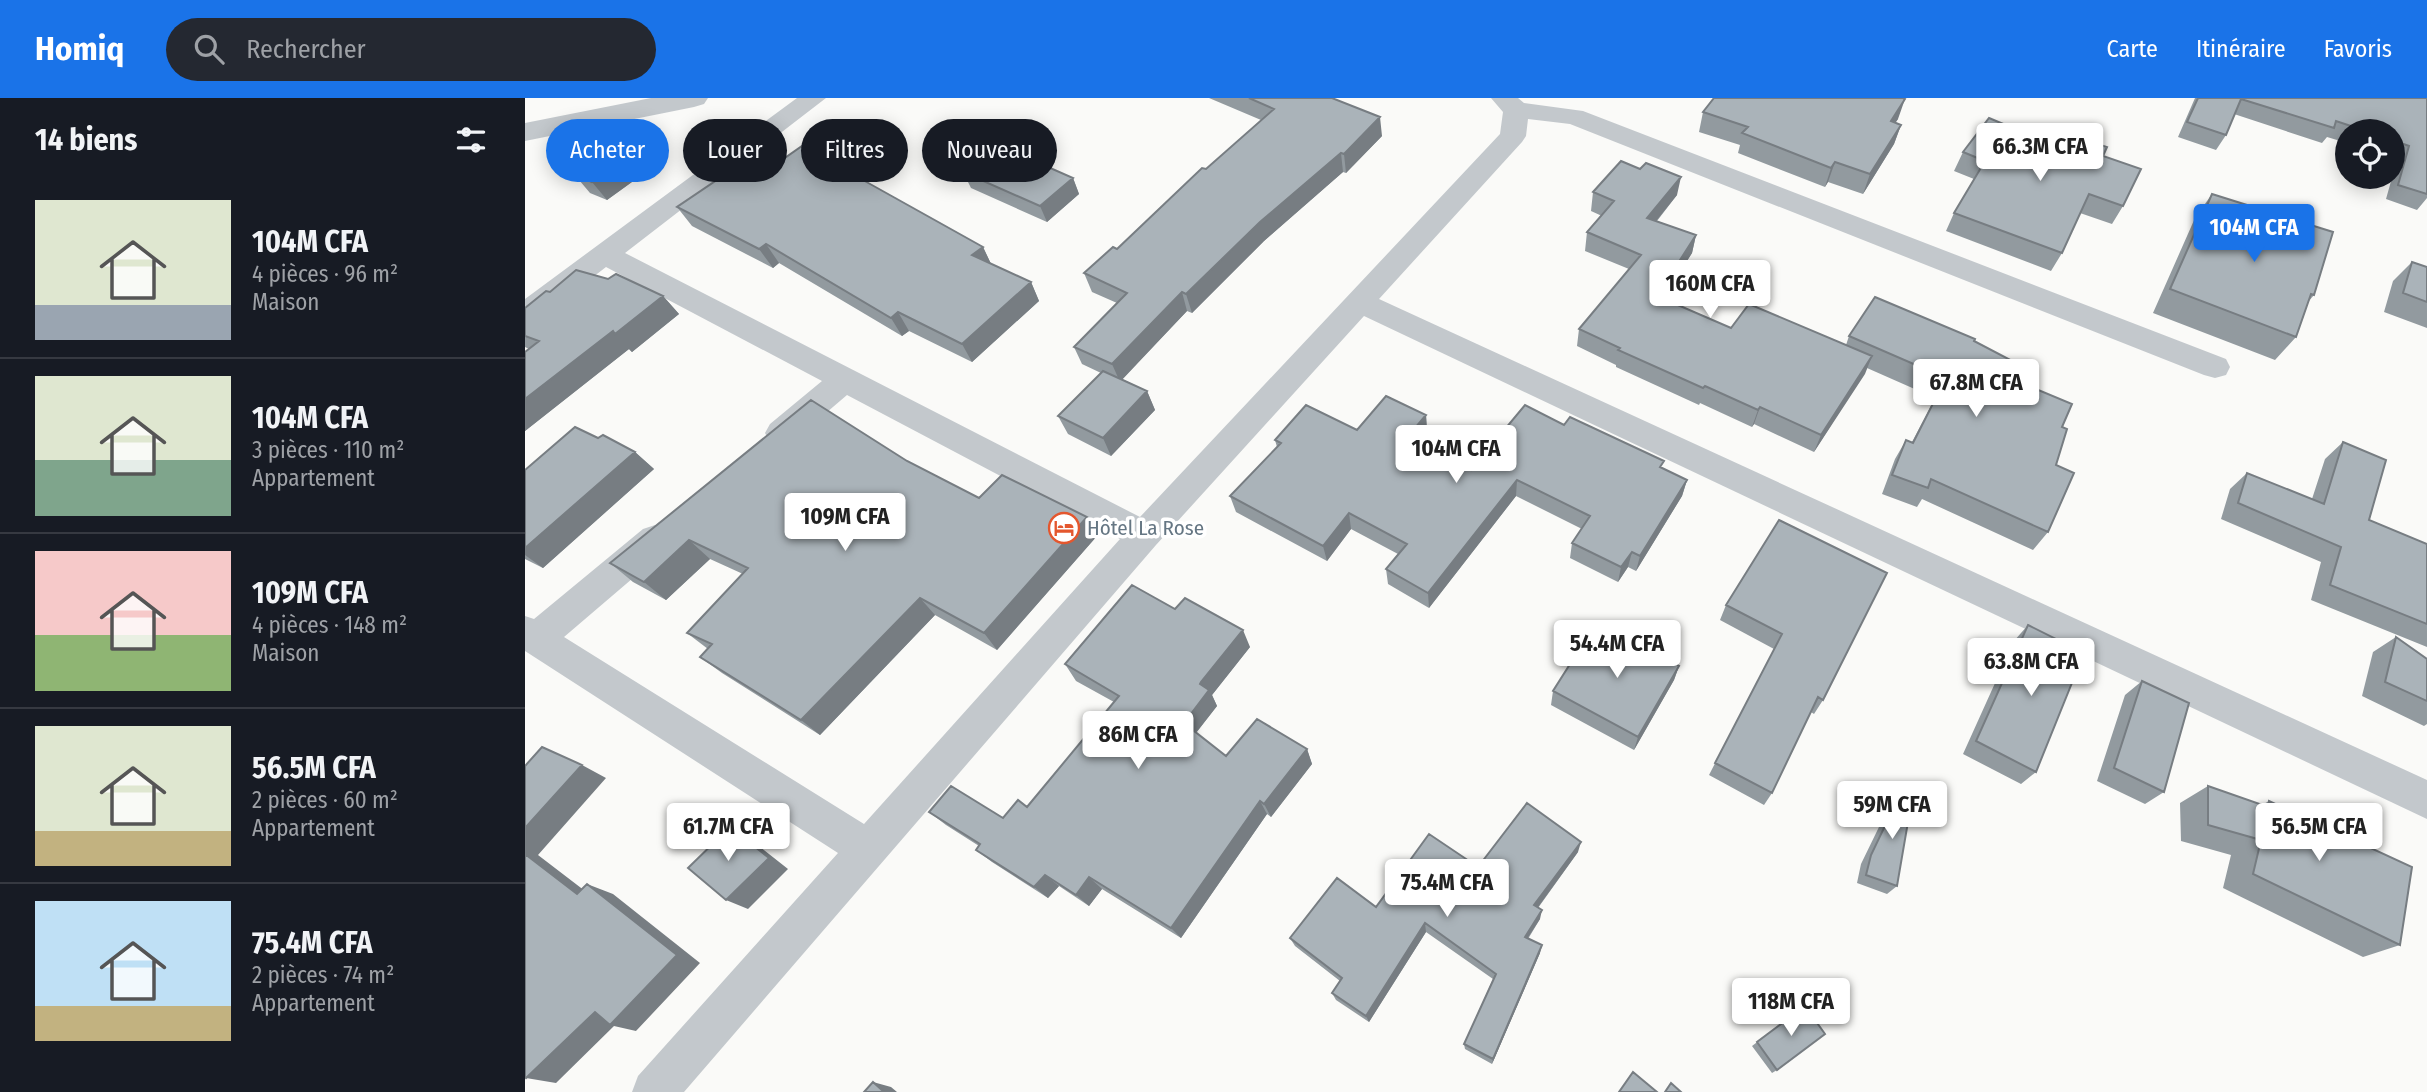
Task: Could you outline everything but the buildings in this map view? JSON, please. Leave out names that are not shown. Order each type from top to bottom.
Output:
[{"type":"street","points":[[525,132],[694,98]]},
{"type":"street","points":[[525,314],[813,98]]},
{"type":"street","points":[[654,1092],[1144,535],[1513,135],[1510,104],[1574,117],[2215,367]]},
{"type":"street","points":[[604,254],[1144,535]]},
{"type":"street","points":[[1359,302],[2427,800]]},
{"type":"street","points":[[759,451],[845,379]]},
{"type":"street","points":[[674,523],[530,636],[867,849]]},
{"type":"place","name":"Hôtel La Rose","points":[[1064,528]]}]
